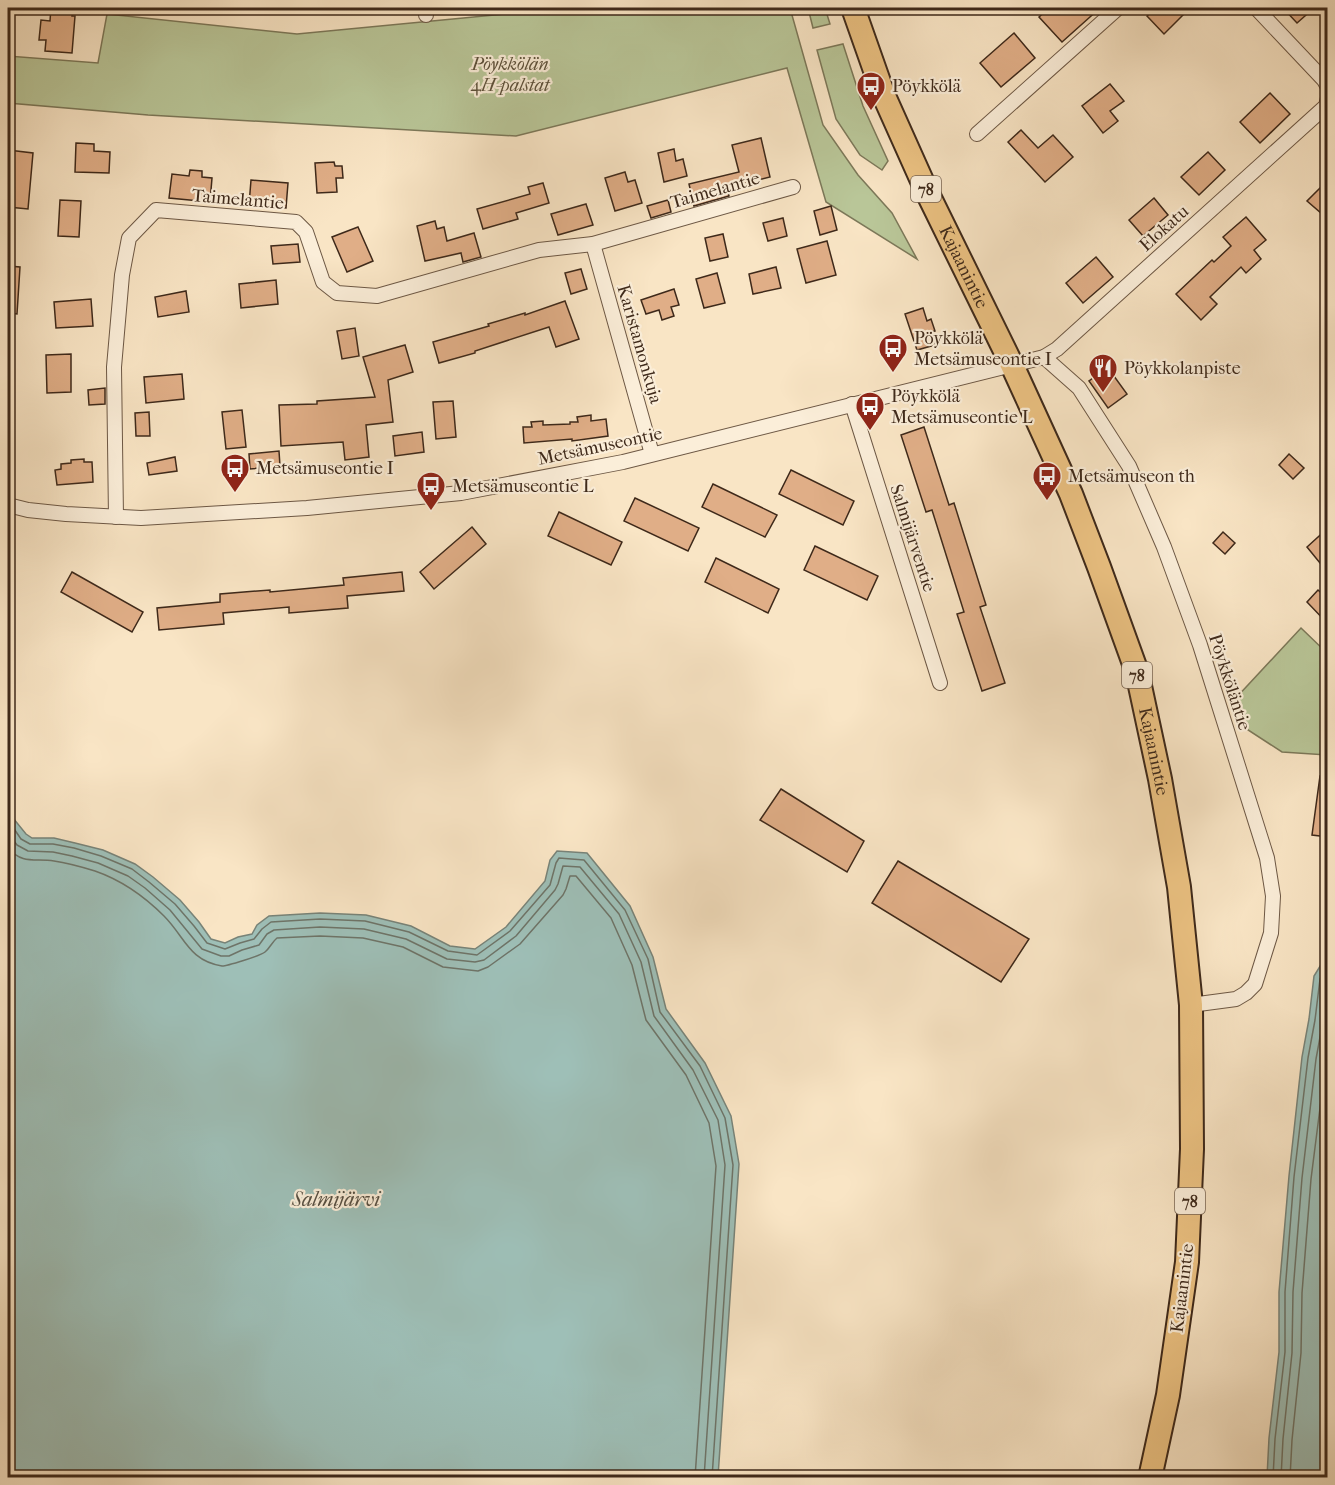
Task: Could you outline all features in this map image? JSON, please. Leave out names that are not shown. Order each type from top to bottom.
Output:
[{"type":"main road","name":"Kajaanintie","points":[[854,8],[884,96],[927,192],[1012,365],[1071,494],[1137,672],[1160,779],[1179,887],[1191,1005],[1192,1149],[1187,1262],[1168,1395],[1150,1478]]},
{"type":"street","points":[[977,134],[1118,8]]},
{"type":"street","points":[[1256,8],[1328,87]]},
{"type":"street","name":"Elokatu","points":[[1012,365],[1044,357],[1058,349],[1326,105],[1328,98]]},
{"type":"street","name":"Taimelantie","points":[[116,518],[114,367],[122,275],[129,238],[156,210],[296,222],[306,232],[323,282],[337,293],[377,296],[538,250],[593,244],[793,187]]},
{"type":"street","name":"Karistamonkuja","points":[[593,244],[652,454]]},
{"type":"street","name":"Pöykköläntie","points":[[1044,357],[1079,388],[1129,466],[1164,547],[1200,645],[1267,858],[1273,896],[1271,933],[1255,984],[1236,999],[1191,1005]]},
{"type":"street","name":"Metsämuseontie","points":[[8,505],[47,512],[141,518],[308,508],[461,493],[623,462],[1012,365]]},
{"type":"street","name":"Salmijärventie","points":[[852,404],[940,683]]},
{"type":"green space","name":"Pöykkölän 4H-palstat","points":[[517,8],[790,8],[823,125],[858,175],[892,213],[917,259],[826,202],[787,68],[516,136],[148,115],[8,103],[8,56],[98,63],[107,14],[297,34],[515,13]]},
{"type":"green space","points":[[808,8],[825,8],[830,24],[813,28]]},
{"type":"green space","points":[[843,44],[863,106],[888,161],[882,170],[860,155],[836,119],[817,50]]},
{"type":"green space","points":[[1301,628],[1327,653],[1327,755],[1282,752],[1245,728],[1235,699]]},
{"type":"water","name":"Salmijärvi","points":[[8,813],[32,838],[54,838],[103,850],[135,864],[180,900],[211,939],[225,943],[252,934],[257,925],[269,916],[320,913],[366,915],[411,926],[450,946],[475,949],[506,927],[545,881],[550,860],[557,851],[587,853],[630,906],[653,957],[666,1009],[705,1063],[731,1116],[739,1164],[718,1477],[8,1477]]},
{"type":"water","points":[[1327,955],[1327,1477],[1267,1477],[1279,1352],[1279,1292],[1302,1057],[1314,976]]},
{"type":"building","points":[[51,8],[73,9],[72,16],[75,16],[72,53],[45,51],[46,40],[39,40],[41,20],[50,21]]},
{"type":"building","points":[[1049,8],[1100,8],[1062,42],[1039,17]]},
{"type":"building","points":[[1156,8],[1190,8],[1164,34],[1147,16]]},
{"type":"building","points":[[1283,8],[1314,8],[1297,23]]},
{"type":"building","points":[[1014,33],[1035,58],[1001,87],[980,63]]},
{"type":"building","points":[[1110,84],[1124,101],[1110,111],[1118,121],[1103,133],[1082,106]]},
{"type":"building","points":[[1270,93],[1290,114],[1260,143],[1240,122]]},
{"type":"building","points":[[1021,130],[1038,148],[1053,135],[1073,157],[1045,182],[1008,142]]},
{"type":"building","points":[[761,138],[770,177],[727,188],[729,196],[694,206],[689,184],[739,172],[732,145]]},
{"type":"building","points":[[76,143],[94,144],[94,151],[110,152],[109,173],[75,172]]},
{"type":"building","points":[[674,149],[676,161],[683,159],[687,176],[664,182],[658,153]]},
{"type":"building","points":[[8,150],[33,153],[28,209],[8,207]]},
{"type":"building","points":[[1208,152],[1225,170],[1199,195],[1181,177]]},
{"type":"building","points":[[334,162],[335,166],[342,166],[343,178],[336,178],[337,192],[317,193],[315,163]]},
{"type":"building","points":[[190,170],[202,171],[202,177],[212,178],[210,202],[169,198],[172,174],[189,176]]},
{"type":"building","points":[[625,172],[628,182],[635,180],[642,203],[615,211],[605,178]]},
{"type":"building","points":[[251,180],[288,183],[286,208],[249,205]]},
{"type":"building","points":[[543,183],[549,203],[516,213],[518,219],[483,229],[477,209],[530,194],[528,187]]},
{"type":"building","points":[[1320,188],[1328,195],[1328,219],[1307,201]]},
{"type":"building","points":[[1154,198],[1168,215],[1143,236],[1129,220]]},
{"type":"building","points":[[60,200],[81,201],[79,237],[58,236]]},
{"type":"building","points":[[668,200],[671,212],[651,218],[647,206]]},
{"type":"building","points":[[586,204],[593,225],[558,235],[551,214]]},
{"type":"building","points":[[831,206],[837,230],[820,235],[814,211]]},
{"type":"building","points":[[1246,217],[1266,240],[1254,250],[1261,259],[1246,273],[1241,267],[1210,297],[1217,304],[1201,320],[1176,294],[1212,260],[1214,262],[1231,246],[1223,237]]},
{"type":"building","points":[[783,218],[787,236],[768,241],[763,223]]},
{"type":"building","points":[[435,221],[437,229],[444,227],[447,241],[474,233],[481,257],[463,262],[461,253],[425,261],[417,226]]},
{"type":"building","points":[[358,227],[373,261],[347,272],[332,237]]},
{"type":"building","points":[[723,234],[728,257],[710,261],[705,238]]},
{"type":"building","points":[[827,241],[836,275],[806,283],[797,249]]},
{"type":"building","points":[[298,244],[300,262],[273,264],[271,246]]},
{"type":"building","points":[[1096,257],[1113,277],[1083,303],[1066,283]]},
{"type":"building","points":[[8,266],[20,267],[17,314],[8,313]]},
{"type":"building","points":[[776,267],[781,288],[753,294],[749,274]]},
{"type":"building","points":[[581,269],[587,289],[571,294],[565,273]]},
{"type":"building","points":[[717,273],[725,303],[704,308],[696,279]]},
{"type":"building","points":[[276,280],[278,304],[241,308],[239,284]]},
{"type":"building","points":[[674,289],[679,305],[671,307],[674,316],[662,320],[659,310],[646,314],[641,300]]},
{"type":"building","points":[[186,291],[189,312],[158,317],[155,297]]},
{"type":"building","points":[[91,299],[93,326],[56,328],[54,302]]},
{"type":"building","points":[[565,301],[579,339],[556,347],[549,327],[439,363],[433,342]]},
{"type":"building","points":[[923,308],[927,321],[931,319],[935,331],[931,332],[935,345],[917,350],[905,314]]},
{"type":"building","points":[[355,328],[359,356],[342,359],[337,331]]},
{"type":"building","points":[[405,345],[413,372],[388,380],[393,422],[366,425],[369,457],[345,460],[343,442],[281,446],[279,405],[317,404],[317,401],[375,397],[363,357]]},
{"type":"building","points":[[71,354],[71,392],[47,393],[46,355]]},
{"type":"building","points":[[1111,372],[1127,394],[1108,408],[1089,381],[1100,373],[1103,378]]},
{"type":"building","points":[[182,374],[184,399],[146,403],[144,377]]},
{"type":"building","points":[[105,388],[105,404],[89,405],[88,390]]},
{"type":"building","points":[[453,401],[456,437],[436,439],[433,402]]},
{"type":"building","points":[[242,410],[246,447],[226,449],[222,412]]},
{"type":"building","points":[[149,412],[150,436],[136,436],[135,413]]},
{"type":"building","points":[[591,415],[591,421],[606,419],[608,436],[572,441],[572,439],[524,443],[523,427],[532,427],[531,422],[543,421],[543,425],[570,424],[570,422],[578,422],[577,417]]},
{"type":"building","points":[[924,427],[949,505],[954,503],[986,605],[980,607],[1005,683],[982,691],[957,614],[964,612],[932,510],[926,512],[901,435]]},
{"type":"building","points":[[422,432],[424,452],[395,456],[393,436]]},
{"type":"building","points":[[279,451],[280,466],[250,469],[249,454]]},
{"type":"building","points":[[1289,454],[1304,468],[1293,479],[1279,465]]},
{"type":"building","points":[[175,457],[177,471],[149,475],[147,463]]},
{"type":"building","points":[[84,459],[84,462],[92,462],[93,482],[57,485],[55,470],[61,469],[61,464]]},
{"type":"building","points":[[791,470],[854,501],[843,525],[779,494]]},
{"type":"building","points":[[713,484],[777,515],[765,537],[702,507]]},
{"type":"building","points":[[635,498],[699,528],[688,551],[624,521]]},
{"type":"building","points":[[559,512],[622,542],[611,565],[548,536]]},
{"type":"building","points":[[472,527],[486,544],[434,589],[420,572]]},
{"type":"building","points":[[1328,528],[1328,557],[1320,563],[1307,547]]},
{"type":"building","points":[[1223,532],[1235,543],[1225,554],[1213,543]]},
{"type":"building","points":[[815,546],[878,576],[867,600],[804,570]]},
{"type":"building","points":[[716,558],[779,589],[768,613],[705,582]]},
{"type":"building","points":[[72,572],[143,612],[132,632],[61,592]]},
{"type":"building","points":[[402,572],[404,591],[347,596],[348,608],[289,613],[289,607],[223,613],[224,624],[159,630],[157,608],[220,602],[220,594],[344,585],[343,578]]},
{"type":"building","points":[[1318,590],[1328,599],[1328,624],[1307,602]]},
{"type":"building","points":[[1320,776],[1328,776],[1328,837],[1312,835]]},
{"type":"building","points":[[781,789],[864,841],[847,872],[760,820]]},
{"type":"building","points":[[898,861],[1029,939],[1001,982],[872,903]]},
{"type":"place","name":"Pöykkölä","points":[[871,112]]},
{"type":"place","name":"Pöykkölä Metsämuseontie I","points":[[893,374]]},
{"type":"place","name":"Pöykkolanpiste","points":[[1103,394]]},
{"type":"place","name":"Pöykkölä Metsämuseontie L","points":[[870,432]]},
{"type":"place","name":"Metsämuseontie I","points":[[235,494]]},
{"type":"place","name":"Metsämuseon th","points":[[1047,502]]},
{"type":"place","name":"Metsämuseontie L","points":[[431,512]]}]
